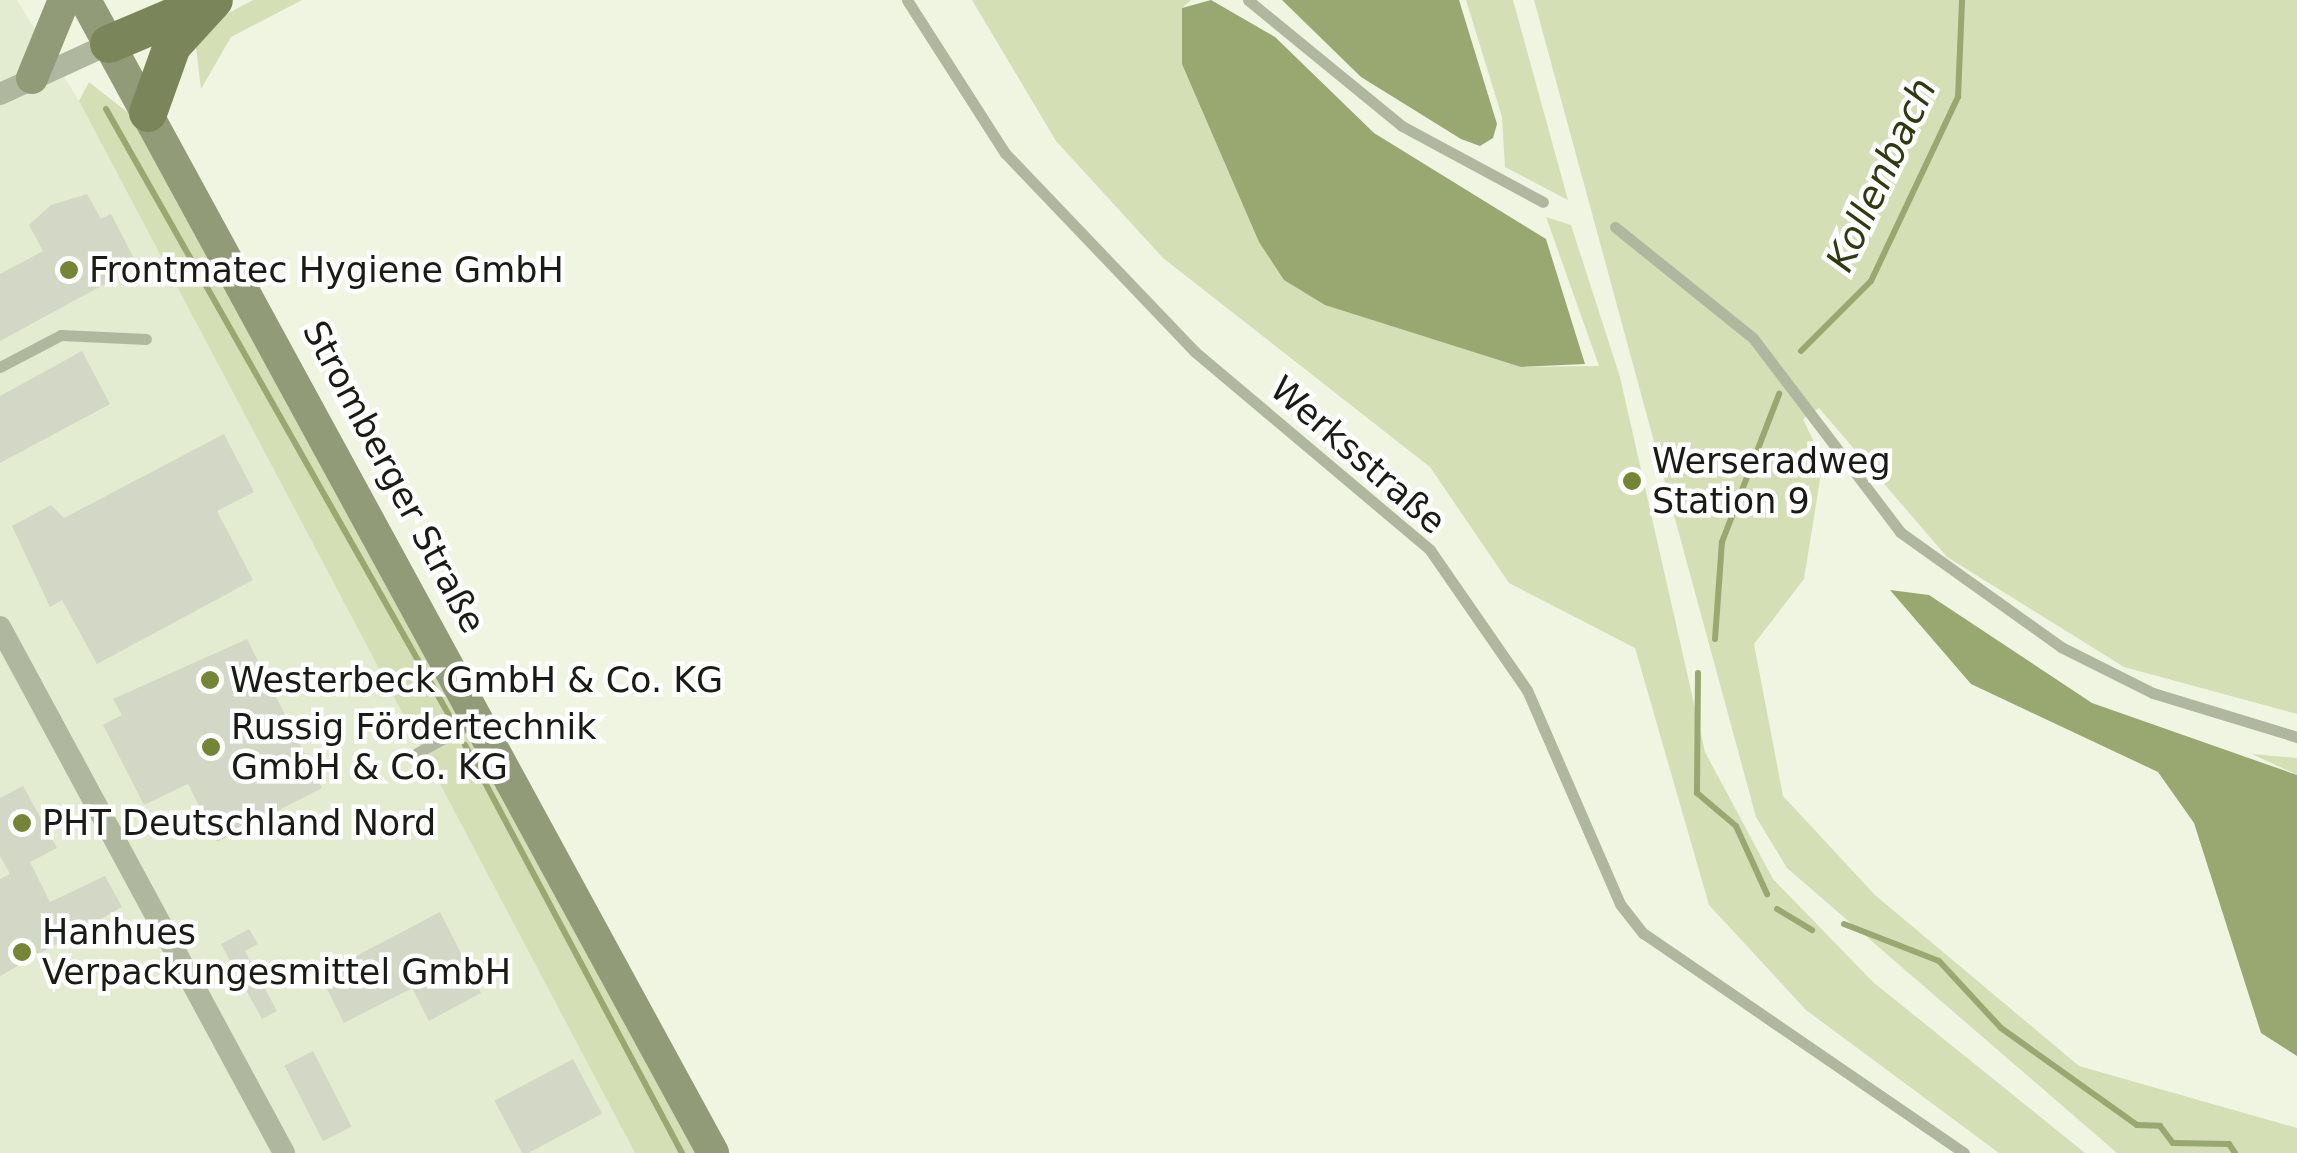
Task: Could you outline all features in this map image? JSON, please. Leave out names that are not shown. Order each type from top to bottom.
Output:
[{"type":"main road","points":[[32,78],[64,0]]},
{"type":"main road","name":"Stromberger Straße","points":[[85,0],[713,1153]]},
{"type":"main road","points":[[109,44],[213,0]]},
{"type":"main road","points":[[148,113],[172,46],[213,0]]},
{"type":"street","points":[[0,94],[109,44]]},
{"type":"street","points":[[0,627],[284,1153]]},
{"type":"lane","name":"Werksstraße","points":[[907,0],[1018,167],[1194,351],[1430,550],[1527,690],[1620,904],[1644,932],[1964,1153]]},
{"type":"lane","points":[[1248,0],[1402,126],[1543,202]]},
{"type":"lane","points":[[1614,227],[1753,338],[1900,532],[2061,647],[2152,693],[2297,737]]},
{"type":"lane","points":[[0,367],[61,335],[146,339]]},
{"type":"lane","points":[[417,752],[479,719]]},
{"type":"shaded area","points":[[0,0],[17,0],[79,101],[635,1153],[0,1153]]},
{"type":"shaded area","points":[[253,0],[302,0],[231,37],[201,89],[196,47],[219,18]]},
{"type":"shaded area","points":[[972,0],[1191,0],[1182,8],[1259,242],[1521,367],[1599,366],[1546,217],[1571,225],[1620,377],[1705,752],[1773,879],[1873,982],[2085,1153],[1999,1153],[1806,1010],[1709,905],[1635,648],[1509,583],[1430,467],[1163,258],[1056,141]]},
{"type":"shaded area","points":[[1211,0],[1275,37],[1374,133],[1546,239],[1585,364],[1521,367],[1325,305],[1284,280],[1259,242],[1182,64],[1182,8]]},
{"type":"shaded area","points":[[1282,0],[1459,0],[1497,124],[1493,138],[1480,146],[1461,139],[1361,77]]},
{"type":"shaded area","points":[[1466,0],[1513,0],[1568,200],[1505,167],[1502,117]]},
{"type":"shaded area","points":[[1534,0],[2297,0],[2297,714],[2124,667],[1947,557],[1819,408],[1803,419],[1823,461],[1804,579],[1754,644],[1783,796],[1875,895],[2079,1066],[2297,1128],[2297,1153],[2117,1153],[1787,868],[1756,817]]},
{"type":"shaded area","points":[[89,82],[131,115],[696,1153],[635,1153],[79,101]]},
{"type":"shaded area","points":[[1890,590],[1929,595],[2092,703],[2297,775],[2297,1056],[2261,1033],[2194,823],[2158,772],[1971,684]]},
{"type":"shaded area","points":[[2252,754],[2297,758],[2297,775]]},
{"type":"building","name":"Frontmatec Hygiene GmbH","points":[[87,194],[101,219],[111,214],[138,266],[0,341],[0,274],[43,251],[29,225],[51,205]]},
{"type":"building","points":[[82,351],[110,404],[0,463],[0,396]]},
{"type":"building","points":[[224,434],[254,492],[217,511],[253,580],[97,664],[62,600],[50,607],[12,526],[51,505],[64,518]]},
{"type":"building","points":[[247,639],[322,788],[217,842],[188,784],[144,805],[103,725],[122,715],[113,699]]},
{"type":"building","points":[[23,786],[57,848],[30,862],[50,902],[105,876],[122,907],[0,976],[0,879],[10,874],[0,856],[0,798]]},
{"type":"building","points":[[440,912],[481,993],[429,1021],[412,988],[344,1023],[320,975]]},
{"type":"building","points":[[249,929],[258,944],[245,951],[277,1011],[262,1019],[221,944]]},
{"type":"building","points":[[313,1051],[352,1127],[323,1141],[284,1066]]},
{"type":"building","points":[[573,1059],[602,1114],[522,1153],[494,1101]]},
{"type":"waterway","name":"Kollenbach","points":[[1801,351],[1871,281],[1958,97],[1962,0]]},
{"type":"waterway","points":[[106,109],[453,722]]},
{"type":"waterway","name":"Kollenbach","points":[[1715,639],[1722,542],[1779,394]]},
{"type":"waterway","name":"Kollenbach","points":[[1698,673],[1697,793],[1736,826],[1767,894]]},
{"type":"waterway","points":[[465,745],[682,1153]]},
{"type":"waterway","name":"Kollenbach","points":[[1777,909],[1812,930]]},
{"type":"waterway","name":"Kollenbach","points":[[1844,924],[1939,961],[2001,1028],[2137,1125],[2160,1126],[2173,1143],[2229,1144],[2235,1153]]},
{"type":"place","name":"Frontmatec Hygiene GmbH","points":[[69,270]]},
{"type":"place","name":"Werseradweg Station 9","points":[[1632,481]]},
{"type":"place","name":"Westerbeck GmbH & Co. KG","points":[[210,680]]},
{"type":"place","name":"Russig Fördertechnik GmbH & Co. KG","points":[[211,747]]},
{"type":"place","name":"PHT Deutschland Nord","points":[[22,823]]},
{"type":"place","name":"Hanhues Verpackungesmittel GmbH","points":[[22,952]]}]
